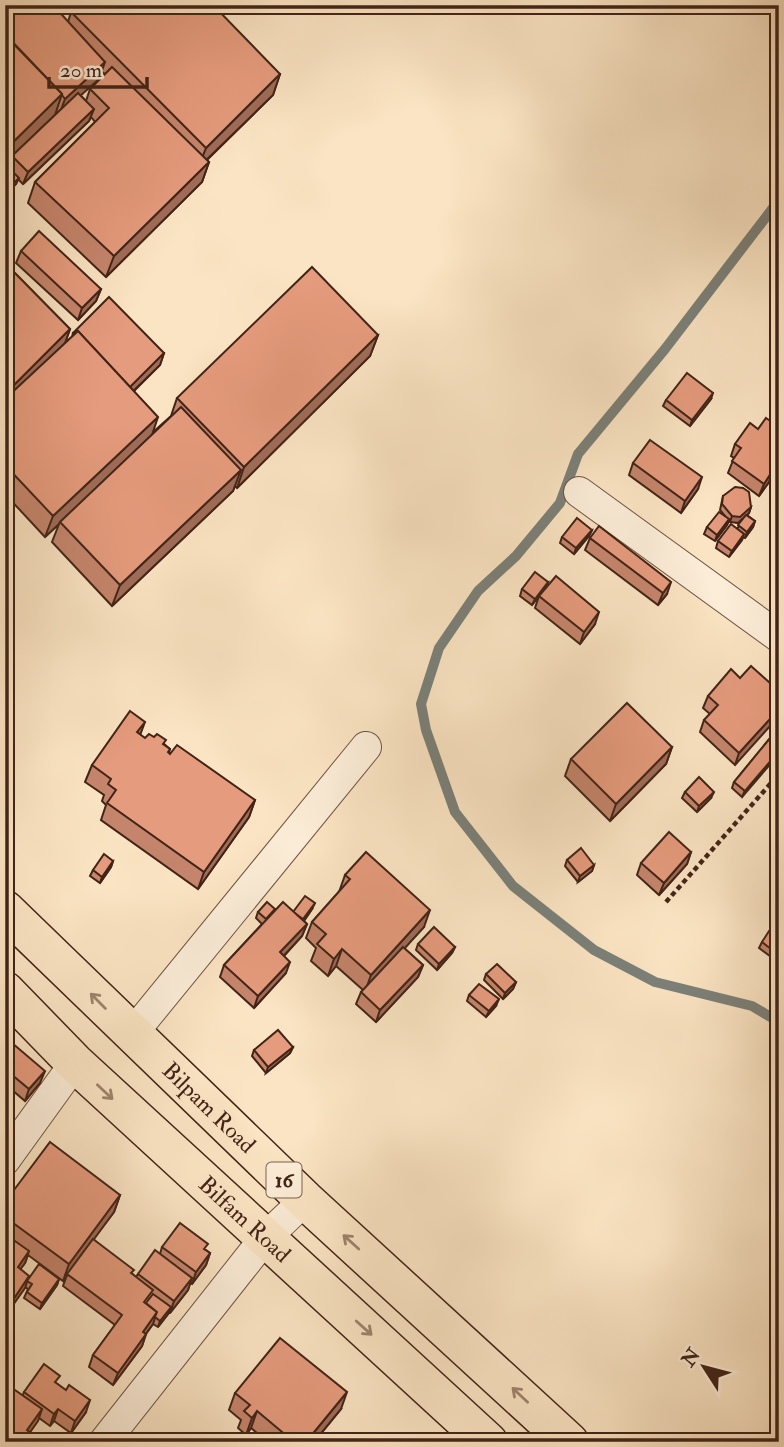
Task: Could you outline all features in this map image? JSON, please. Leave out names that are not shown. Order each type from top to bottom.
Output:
[{"type":"main road","name":"Bilpam Road","points":[[5,910],[304,1200],[569,1442]]},
{"type":"main road","name":"Bilfam Road","points":[[5,991],[75,1063],[265,1238],[469,1435]]},
{"type":"street","points":[[579,492],[779,637]]},
{"type":"street","points":[[132,1034],[366,747]]},
{"type":"street","points":[[5,1160],[75,1063]]},
{"type":"street","points":[[104,1442],[265,1238],[304,1200]]},
{"type":"path","points":[[666,902],[779,774]]},
{"type":"building","points":[[25,5],[53,5],[105,62],[65,99],[5,34],[5,23]]},
{"type":"building","points":[[78,5],[213,5],[280,74],[206,148],[71,12]]},
{"type":"building","points":[[5,35],[62,94],[5,150]]},
{"type":"building","points":[[112,67],[209,162],[114,256],[35,182],[109,108],[90,89]]},
{"type":"building","points":[[78,93],[94,109],[28,172],[12,156]]},
{"type":"building","points":[[5,167],[19,178],[5,191]]},
{"type":"building","points":[[39,231],[101,289],[82,308],[21,251]]},
{"type":"building","points":[[5,263],[70,329],[5,394]]},
{"type":"building","points":[[312,267],[378,335],[244,467],[177,398]]},
{"type":"building","points":[[109,297],[164,353],[130,387],[78,331],[73,333]]},
{"type":"building","points":[[78,331],[158,417],[53,516],[5,465],[5,399]]},
{"type":"building","points":[[687,373],[713,393],[692,420],[666,400]]},
{"type":"building","points":[[181,407],[241,470],[120,585],[60,522]]},
{"type":"building","points":[[766,418],[779,427],[779,474],[773,470],[764,484],[732,461],[741,448],[735,444],[750,423],[758,429]]},
{"type":"building","points":[[650,440],[702,477],[685,501],[633,463]]},
{"type":"building","points":[[735,487],[749,492],[751,507],[740,517],[732,516],[722,504],[723,496]]},
{"type":"building","points":[[719,512],[729,519],[717,535],[707,527]]},
{"type":"building","points":[[746,515],[755,521],[747,532],[738,525]]},
{"type":"building","points":[[577,518],[592,530],[576,548],[562,537]]},
{"type":"building","points":[[731,524],[744,534],[732,551],[718,541]]},
{"type":"building","points":[[599,526],[671,582],[663,593],[590,538]]},
{"type":"building","points":[[535,572],[548,582],[535,599],[522,589]]},
{"type":"building","points":[[556,576],[599,612],[584,632],[539,596]]},
{"type":"building","points":[[751,666],[779,691],[779,709],[739,753],[704,720],[718,705],[708,696],[731,669],[740,678]]},
{"type":"building","points":[[627,703],[672,747],[616,804],[571,759]]},
{"type":"building","points":[[130,711],[145,722],[137,732],[145,738],[149,734],[154,737],[157,734],[166,740],[163,744],[170,749],[170,754],[177,745],[255,800],[204,872],[107,803],[116,790],[108,784],[111,779],[92,765]]},
{"type":"building","points":[[771,737],[779,744],[779,751],[745,791],[734,782]]},
{"type":"building","points":[[699,777],[714,792],[699,806],[685,792]]},
{"type":"building","points":[[669,832],[691,852],[664,883],[641,863]]},
{"type":"building","points":[[581,848],[594,865],[580,876],[567,860]]},
{"type":"building","points":[[366,852],[430,910],[371,975],[342,949],[334,959],[317,944],[326,934],[312,922],[350,879],[345,875]]},
{"type":"building","points":[[104,854],[113,861],[102,877],[93,870]]},
{"type":"building","points":[[305,896],[315,903],[303,919],[293,912]]},
{"type":"building","points":[[267,902],[275,909],[266,919],[258,912]]},
{"type":"building","points":[[283,902],[307,924],[280,952],[290,962],[258,996],[224,965]]},
{"type":"building","points":[[434,927],[455,947],[439,964],[418,944]]},
{"type":"building","points":[[769,931],[779,937],[779,950],[776,953],[762,942]]},
{"type":"building","points":[[403,947],[423,965],[380,1010],[361,992]]},
{"type":"building","points":[[497,964],[516,982],[505,993],[486,974]]},
{"type":"building","points":[[479,984],[499,999],[489,1011],[469,995]]},
{"type":"building","points":[[278,1030],[293,1047],[268,1067],[254,1050]]},
{"type":"building","points":[[5,1037],[45,1071],[29,1089],[5,1069]]},
{"type":"building","points":[[50,1142],[120,1195],[69,1264],[5,1217],[5,1202]]},
{"type":"building","points":[[180,1223],[208,1244],[204,1249],[210,1253],[196,1272],[162,1247]]},
{"type":"building","points":[[5,1234],[29,1251],[18,1267],[29,1276],[13,1300],[5,1295]]},
{"type":"building","points":[[93,1239],[134,1270],[131,1273],[153,1290],[144,1302],[157,1312],[143,1332],[146,1334],[118,1373],[93,1355],[122,1315],[67,1274]]},
{"type":"building","points":[[155,1250],[192,1278],[174,1301],[138,1274]]},
{"type":"building","points":[[39,1264],[59,1279],[42,1303],[27,1292],[32,1284],[27,1281]]},
{"type":"building","points":[[153,1294],[171,1307],[160,1321],[155,1317],[157,1312],[146,1303]]},
{"type":"building","points":[[280,1338],[347,1392],[306,1442],[294,1442],[257,1411],[252,1418],[244,1411],[250,1405],[235,1393]]},
{"type":"building","points":[[44,1364],[60,1376],[55,1382],[66,1390],[69,1385],[90,1400],[75,1421],[58,1409],[54,1414],[24,1392]]},
{"type":"building","points":[[5,1383],[42,1409],[27,1430],[37,1438],[34,1442],[5,1442]]},
{"type":"waterway","points":[[779,200],[665,349],[578,454],[560,503],[516,556],[478,591],[439,648],[421,704],[426,730],[455,812],[513,886],[594,950],[655,982],[752,1006],[779,1022]]}]
